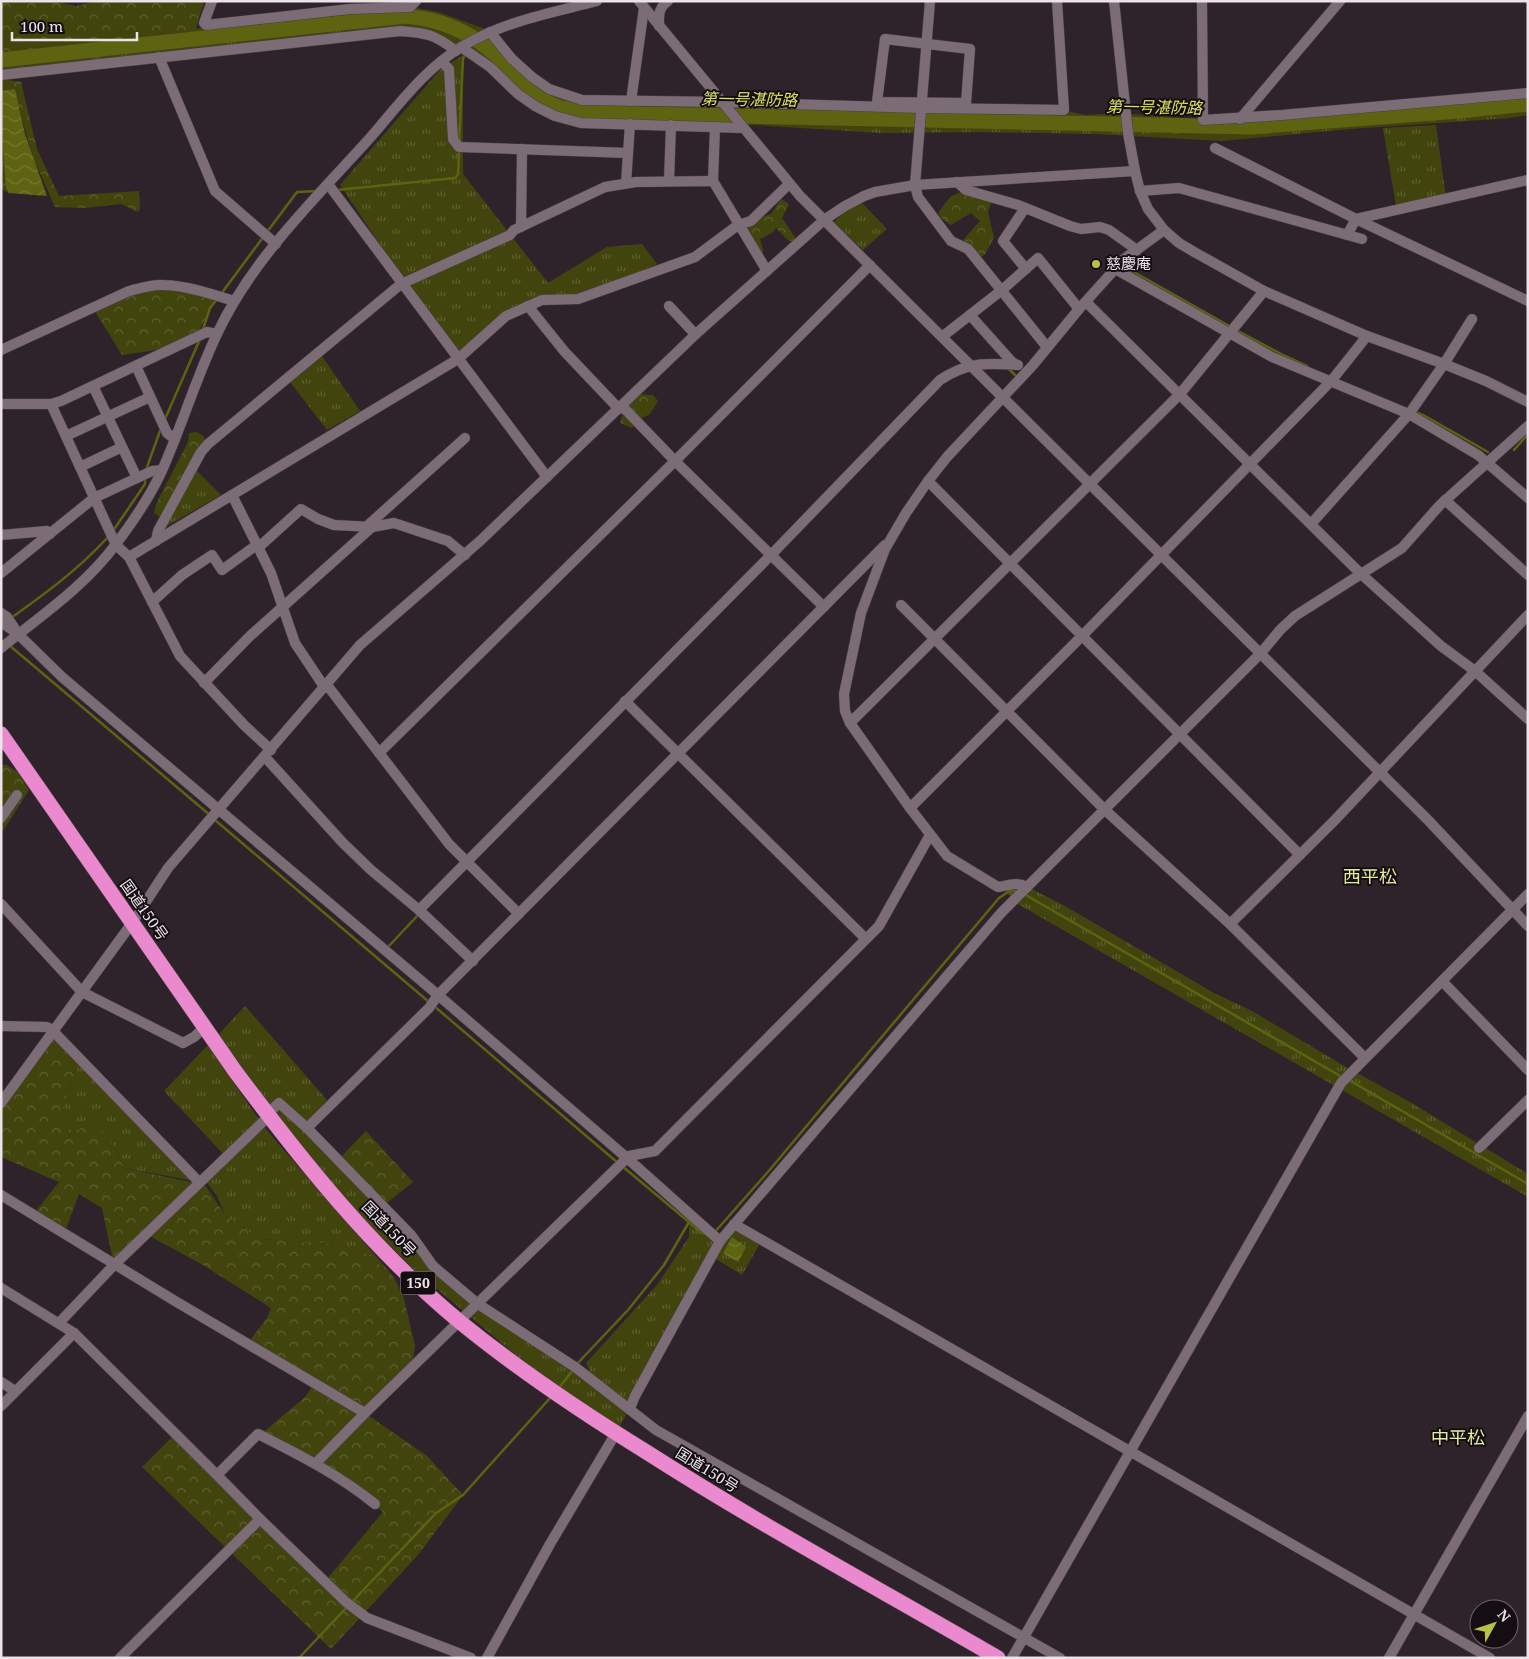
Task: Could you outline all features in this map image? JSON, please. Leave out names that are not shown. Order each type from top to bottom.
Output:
[{"type":"highway","name":"国道150号","points":[[1,734],[268,1115],[324,1185],[397,1263],[460,1321],[561,1398],[724,1501],[998,1658]]},
{"type":"street","points":[[212,1],[204,23],[206,25],[350,9],[410,7],[416,1]]},
{"type":"street","points":[[2,648],[79,586],[98,567],[116,544],[145,502],[162,470],[217,334],[243,286],[276,244],[328,184],[419,83],[458,49],[488,33],[532,17],[597,1]]},
{"type":"street","points":[[659,26],[659,12],[662,5],[668,1]]},
{"type":"street","points":[[930,1],[915,186],[918,197],[951,241],[968,249],[1047,347]]},
{"type":"street","points":[[488,33],[512,59],[548,89],[582,100],[1064,110],[1057,1]]},
{"type":"street","points":[[1114,1],[1126,118],[1135,171],[1140,191],[1148,209],[1164,230],[1178,243],[1264,291],[1368,336],[1486,381],[1528,402]]},
{"type":"street","points":[[1202,1],[1203,120],[1240,119],[1528,93]]},
{"type":"street","points":[[1240,119],[1340,1]]},
{"type":"street","points":[[631,101],[642,5]]},
{"type":"street","points":[[642,5],[789,184],[1261,653],[1528,926]]},
{"type":"street","points":[[1,75],[400,31],[424,32],[440,38],[490,68],[518,94],[535,106],[555,116],[581,123],[741,126]]},
{"type":"street","points":[[885,39],[926,43],[970,49],[966,103],[921,107],[877,102],[885,39]]},
{"type":"street","points":[[159,57],[216,191],[276,244]]},
{"type":"street","points":[[442,62],[449,69],[453,139],[459,146],[628,153]]},
{"type":"street","points":[[626,183],[630,124]]},
{"type":"street","points":[[669,181],[671,125]]},
{"type":"street","points":[[715,127],[713,181],[767,271]]},
{"type":"street","points":[[1215,148],[1356,219],[1528,301]]},
{"type":"street","points":[[521,227],[522,149]]},
{"type":"street","points":[[1,1103],[52,1030],[132,923],[168,868],[360,645],[465,554],[621,408],[695,334],[824,220],[845,206],[875,192],[957,182],[1135,171]]},
{"type":"street","points":[[1347,235],[1356,219],[1528,180]]},
{"type":"street","points":[[156,541],[158,531],[201,452],[208,444],[401,284],[510,235],[514,230],[605,187],[626,183],[713,181]]},
{"type":"street","points":[[957,182],[966,190],[1025,208],[1081,229],[1100,227],[1109,230],[1137,250]]},
{"type":"street","points":[[328,184],[547,477]]},
{"type":"street","points":[[129,557],[458,358],[506,316],[542,300],[578,299],[695,257],[738,225],[751,221],[789,184]]},
{"type":"street","points":[[1140,191],[1179,188],[1362,239]]},
{"type":"street","points":[[1025,208],[1003,241],[1026,269]]},
{"type":"street","points":[[1027,887],[1022,884],[1013,883],[998,887],[947,856],[910,808],[850,723],[845,711],[844,694],[850,662],[861,613],[885,550],[928,481],[1003,397],[1021,369],[1047,347],[1082,305],[1118,270],[1124,260],[1164,230]]},
{"type":"street","points":[[943,336],[1002,290],[1038,258],[1082,305],[1180,394],[1360,573],[1441,646],[1474,671],[1528,719]]},
{"type":"street","points":[[379,754],[870,265]]},
{"type":"street","points":[[1118,270],[1233,330],[1272,357],[1333,380],[1409,414],[1478,455],[1528,498]]},
{"type":"street","points":[[1,350],[129,291],[145,286],[164,285],[184,288],[234,301]]},
{"type":"street","points":[[850,723],[1180,394],[1264,291]]},
{"type":"street","points":[[528,306],[564,351],[824,607]]},
{"type":"street","points":[[669,306],[695,334]]},
{"type":"street","points":[[970,315],[1012,362],[1021,369]]},
{"type":"street","points":[[1311,524],[1409,414],[1444,364],[1472,319]]},
{"type":"street","points":[[1,404],[51,404],[61,401],[208,332],[217,334]]},
{"type":"street","points":[[910,808],[1333,380],[1368,336]]},
{"type":"street","points":[[419,910],[771,555],[940,380],[955,370],[972,366],[987,364],[1021,369]]},
{"type":"street","points":[[136,366],[167,433],[175,439]]},
{"type":"street","points":[[92,386],[137,478]]},
{"type":"street","points":[[66,436],[150,397]]},
{"type":"street","points":[[51,404],[116,544],[129,557],[180,656],[244,725],[343,843],[473,961]]},
{"type":"street","points":[[630,1408],[714,1235],[734,1224],[1001,912],[1261,653],[1280,630],[1295,616],[1402,548],[1445,500],[1528,426]]},
{"type":"street","points":[[204,683],[245,640],[283,608],[465,438]]},
{"type":"street","points":[[80,467],[122,447]]},
{"type":"street","points":[[1,573],[94,498],[152,471],[162,470]]},
{"type":"street","points":[[928,481],[1300,855]]},
{"type":"street","points":[[232,495],[271,573],[295,643],[326,686],[449,844],[519,914]]},
{"type":"street","points":[[1445,500],[1528,575]]},
{"type":"street","points":[[152,602],[182,575],[212,555],[222,570],[258,545],[301,509],[318,519],[334,525],[369,527],[394,522],[448,541],[465,554]]},
{"type":"street","points":[[1,535],[47,530],[50,534]]},
{"type":"street","points":[[307,1128],[429,1008],[438,995],[891,539]]},
{"type":"street","points":[[901,605],[1105,810],[1230,924],[1365,1058]]},
{"type":"street","points":[[1,613],[7,617],[16,636]]},
{"type":"street","points":[[1230,924],[1380,773],[1528,615]]},
{"type":"street","points":[[1,622],[438,995],[714,1235]]},
{"type":"street","points":[[626,701],[866,939]]},
{"type":"street","points":[[1,818],[17,795]]},
{"type":"street","points":[[316,1463],[629,1156],[656,1151],[879,926],[930,834]]},
{"type":"street","points":[[1012,1658],[1341,1083],[1528,894]]},
{"type":"street","points":[[1,904],[82,992],[183,1043],[194,1037],[205,1027]]},
{"type":"street","points":[[1442,981],[1528,1070]]},
{"type":"street","points":[[1,1026],[47,1027],[52,1030],[199,1182]]},
{"type":"street","points":[[1479,1148],[1528,1100]]},
{"type":"street","points":[[58,1323],[114,1264],[280,1103],[307,1128],[411,1235],[433,1266],[478,1304],[571,1364],[656,1430],[1060,1658]]},
{"type":"street","points":[[1,1195],[365,1413]]},
{"type":"street","points":[[734,1224],[1131,1450],[1490,1658]]},
{"type":"street","points":[[1,1288],[74,1333],[346,1602],[367,1618],[471,1658]]},
{"type":"street","points":[[1,1406],[74,1333]]},
{"type":"street","points":[[1,1382],[15,1391]]},
{"type":"street","points":[[1389,1658],[1524,1432],[1528,1416]]},
{"type":"street","points":[[487,1658],[550,1544],[616,1433]]},
{"type":"street","points":[[217,1475],[258,1434],[316,1463],[359,1491],[375,1504]]},
{"type":"street","points":[[120,1658],[260,1519]]},
{"type":"green space","points":[[1,1],[52,1],[76,6],[97,1],[204,1],[195,32],[1,53]]},
{"type":"green space","points":[[410,7],[438,12],[488,30],[535,79],[583,100],[1061,110],[1086,115],[1118,113],[1210,120],[1528,93],[1528,115],[1222,141],[1095,134],[881,133],[739,124],[591,123],[532,104],[448,41],[429,30],[379,33],[1,74],[1,50],[191,30],[224,23]]},
{"type":"green space","points":[[463,55],[463,174],[548,283],[607,247],[642,244],[657,264],[578,299],[542,300],[506,315],[458,359],[401,284],[496,240],[402,277],[340,185],[439,71]]},
{"type":"green space","points":[[1,79],[21,82],[37,149],[59,196],[139,191],[140,209],[138,212],[121,204],[84,208],[55,207],[33,157],[15,90],[1,91]]},
{"type":"green space","points":[[1,113],[9,193],[1,189]]},
{"type":"green space","points":[[1436,125],[1446,198],[1396,206],[1383,128]]},
{"type":"green space","points":[[963,191],[992,201],[988,212],[994,238],[985,254],[980,258],[963,240],[980,221],[971,213],[951,225],[943,220],[938,213],[950,197]]},
{"type":"green space","points":[[781,199],[789,204],[782,218],[799,243],[789,241],[776,228],[772,233],[760,239],[763,249],[762,257],[741,224],[771,214]]},
{"type":"green space","points":[[862,203],[887,229],[863,250],[834,222],[846,211]]},
{"type":"green space","points":[[155,286],[217,295],[196,337],[176,347],[122,355],[93,308]]},
{"type":"green space","points":[[319,352],[360,411],[327,430],[287,378]]},
{"type":"green space","points":[[640,394],[653,395],[658,401],[650,414],[637,421],[632,428],[620,423],[626,403]]},
{"type":"green space","points":[[197,432],[203,436],[208,444],[162,524],[160,517],[154,513],[156,504],[188,442],[189,433]]},
{"type":"green space","points":[[193,467],[221,495],[158,531]]},
{"type":"green space","points":[[5,764],[18,772],[29,790],[1,834],[1,767]]},
{"type":"green space","points":[[1022,884],[1065,906],[1214,993],[1252,1011],[1346,1067],[1410,1102],[1528,1174],[1528,1197],[1016,903],[1002,887]]},
{"type":"green space","points":[[245,1006],[327,1100],[300,1128],[326,1155],[383,1206],[433,1266],[478,1304],[590,1371],[586,1363],[657,1285],[689,1237],[689,1222],[717,1242],[628,1402],[601,1381],[630,1408],[616,1433],[588,1415],[419,1274],[367,1223],[275,1116],[254,1088],[219,1034]]},
{"type":"green space","points":[[53,1037],[77,1062],[60,1118],[71,1136],[86,1124],[98,1126],[113,1144],[124,1168],[205,1185],[225,1215],[259,1239],[358,1247],[394,1277],[404,1299],[415,1346],[413,1360],[365,1413],[427,1456],[463,1495],[418,1555],[331,1649],[142,1467],[175,1434],[327,1579],[383,1512],[325,1468],[260,1435],[305,1397],[315,1383],[251,1339],[267,1318],[271,1308],[203,1265],[146,1234],[114,1265],[102,1208],[79,1194],[64,1234],[33,1215],[59,1182],[1,1157],[1,1105]]},
{"type":"green space","points":[[208,1045],[264,1127],[394,1277],[358,1247],[259,1239],[225,1215],[217,1196],[207,1183],[229,1160],[164,1091]]},
{"type":"green space","points":[[77,1062],[190,1180],[124,1168],[113,1144],[71,1136],[60,1118]]},
{"type":"green space","points":[[366,1131],[413,1182],[383,1206],[338,1160]]},
{"type":"green space","points":[[734,1224],[762,1240],[742,1275],[711,1256]]},
{"type":"water","points":[[15,89],[25,134],[47,196],[9,193],[6,188],[1,91]]},
{"type":"water","points":[[732,1237],[746,1247],[738,1262],[723,1253]]},
{"type":"waterway","name":"第一号湛防路","points":[[406,16],[412,11]]},
{"type":"waterway","name":"第一号湛防路","points":[[1,60],[406,16],[450,26],[471,36],[490,50],[535,93],[553,105],[594,113],[1251,127],[1528,104]]},
{"type":"waterway","points":[[459,142],[463,59],[466,53]]},
{"type":"waterway","points":[[337,190],[455,178],[458,174],[459,150]]},
{"type":"waterway","points":[[267,232],[297,192],[317,191]]},
{"type":"waterway","points":[[221,294],[264,236]]},
{"type":"waterway","points":[[1121,270],[1125,267],[1231,327]]},
{"type":"waterway","points":[[203,329],[210,308],[218,298]]},
{"type":"waterway","points":[[1236,330],[1307,366]]},
{"type":"waterway","points":[[165,419],[200,339]]},
{"type":"waterway","points":[[1008,368],[1018,378]]},
{"type":"waterway","points":[[1413,411],[1488,452]]},
{"type":"waterway","points":[[146,470],[161,428]]},
{"type":"waterway","points":[[1514,450],[1528,434]]},
{"type":"waterway","points":[[113,531],[145,484],[145,478]]},
{"type":"waterway","points":[[11,618],[74,570],[108,537]]},
{"type":"waterway","points":[[9,645],[211,816]]},
{"type":"waterway","points":[[215,820],[429,1002]]},
{"type":"waterway","points":[[714,1233],[999,898],[1011,890],[1019,892]]},
{"type":"waterway","points":[[1024,894],[1342,1077]]},
{"type":"waterway","points":[[387,948],[419,914]]},
{"type":"waterway","points":[[434,1006],[618,1163]]},
{"type":"waterway","points":[[1347,1079],[1528,1184]]},
{"type":"waterway","points":[[622,1166],[702,1233],[707,1234]]},
{"type":"waterway","points":[[576,1365],[628,1310],[664,1265],[689,1222]]},
{"type":"waterway","points":[[558,1389],[573,1370]]},
{"type":"waterway","points":[[352,1602],[436,1513],[463,1495],[551,1397]]},
{"type":"waterway","points":[[299,1658],[348,1606]]},
{"type":"place","name":"慈慶庵","points":[[1096,264]]},
{"type":"district","name":"西平松","points":[[1370,877]]},
{"type":"district","name":"中平松","points":[[1458,1438]]}]
